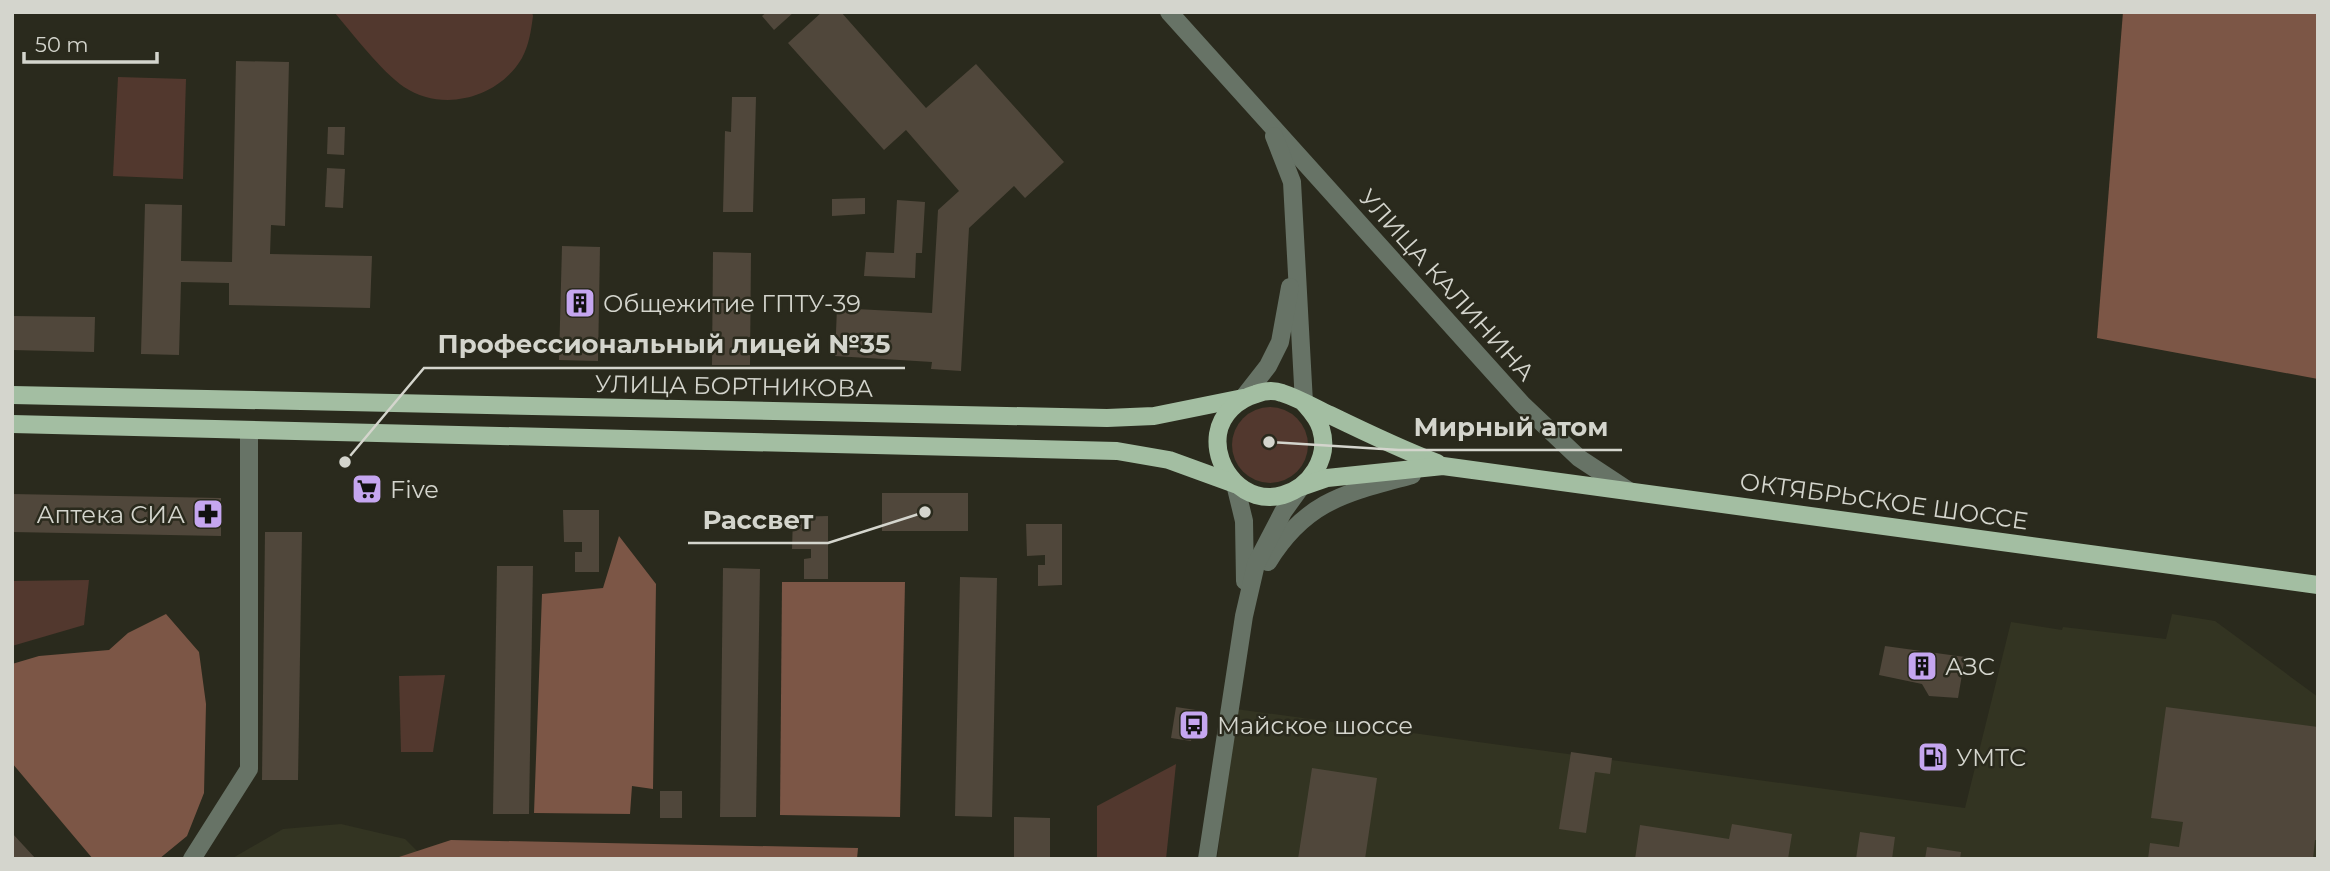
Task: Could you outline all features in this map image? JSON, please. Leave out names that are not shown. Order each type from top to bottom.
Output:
[{"type":"main road","points":[[12,424],[1117,451],[1169,460],[1235,484],[1259,496],[1281,496],[1301,487],[1316,470],[1323,451],[1321,430],[1304,403],[1280,392],[1263,391],[1243,398],[1228,412],[1219,429],[1217,448],[1222,467],[1235,484]]},
{"type":"main road","name":"УЛИЦА БОРТНИКОВА","points":[[12,396],[1107,418],[1154,416],[1243,398]]},
{"type":"main road","points":[[248,401],[249,430]]},
{"type":"main road","name":"ОКТЯБРЬСКОЕ ШОССЕ","points":[[1304,403],[1404,451],[1443,466],[2318,585]]},
{"type":"main road","name":"ОКТЯБРЬСКОЕ ШОССЕ","points":[[1301,487],[1327,478],[1443,466]]},
{"type":"street","name":"УЛИЦА КАЛИНИНА","points":[[1169,12],[1529,412],[1578,458],[1629,491]]},
{"type":"street","name":"УЛИЦА КАЛИНИНА","points":[[1271,126],[1292,182],[1304,403]]},
{"type":"street","name":"УЛИЦА КАЛИНИНА","points":[[1243,398],[1268,366],[1280,342],[1295,252]]},
{"type":"street","points":[[192,859],[249,769],[249,430]]},
{"type":"street","points":[[1244,616],[1252,587],[1279,543],[1298,523],[1322,505],[1364,486],[1443,466]]},
{"type":"street","points":[[1235,484],[1244,521],[1244,616]]},
{"type":"street","points":[[1207,859],[1244,616],[1256,564],[1283,512],[1301,487]]},
{"type":"shaded area","points":[[334,12],[532,12],[533,16],[526,48],[512,72],[485,92],[452,100],[419,95],[404,87],[377,62]]},
{"type":"shaded area","points":[[2123,12],[2318,12],[2318,379],[2097,338]]},
{"type":"shaded area","points":[[118,77],[186,79],[183,179],[113,176]]},
{"type":"shaded area","points":[[1270,407],[1285,410],[1297,418],[1305,430],[1308,445],[1305,460],[1297,472],[1285,480],[1270,483],[1255,480],[1243,472],[1235,460],[1232,445],[1235,430],[1243,418],[1255,410]]},
{"type":"shaded area","points":[[619,536],[656,584],[653,789],[632,786],[630,814],[534,813],[542,594],[603,588]]},
{"type":"shaded area","points":[[89,580],[84,625],[12,646],[12,581]]},
{"type":"shaded area","points":[[782,582],[905,582],[900,817],[780,815]]},
{"type":"shaded area","points":[[166,614],[199,652],[206,704],[204,793],[187,836],[159,859],[93,859],[12,763],[12,664],[39,656],[109,650],[128,633]]},
{"type":"shaded area","points":[[2172,614],[2215,621],[2318,697],[2318,859],[1217,859],[1236,709],[1965,808],[2011,622],[2062,630],[2063,627],[2166,639]]},
{"type":"shaded area","points":[[445,675],[433,752],[401,752],[399,676]]},
{"type":"shaded area","points":[[1176,764],[1166,859],[1097,859],[1097,806]]},
{"type":"shaded area","points":[[341,824],[405,839],[425,859],[231,859],[283,829]]},
{"type":"shaded area","points":[[451,840],[858,848],[857,859],[399,857]]},
{"type":"building","points":[[767,12],[794,12],[774,30],[762,16]]},
{"type":"building","points":[[822,12],[841,12],[926,108],[976,64],[1064,162],[1025,198],[1014,186],[969,228],[961,371],[931,369],[932,362],[835,356],[837,308],[932,313],[938,210],[959,191],[906,130],[884,150],[788,43]]},
{"type":"building","points":[[236,61],[289,62],[285,226],[271,225],[270,254],[372,256],[370,308],[229,305],[229,283],[181,282],[179,355],[141,354],[145,204],[182,205],[181,261],[232,262]]},
{"type":"building","points":[[732,97],[756,97],[753,212],[723,212],[725,131],[731,132]]},
{"type":"building","points":[[328,127],[345,127],[344,155],[327,154]]},
{"type":"building","points":[[327,168],[345,169],[343,208],[325,207]]},
{"type":"building","points":[[865,198],[865,214],[832,216],[832,199]]},
{"type":"building","points":[[897,200],[925,202],[922,253],[916,253],[915,278],[864,276],[866,252],[894,253]]},
{"type":"building","name":"Общежитие ГПТУ-39","points":[[562,246],[600,247],[598,361],[559,360]]},
{"type":"building","name":"Общежитие ГПТУ-39","points":[[713,252],[751,253],[750,365],[712,365]]},
{"type":"building","points":[[12,316],[95,317],[94,352],[12,350]]},
{"type":"building","points":[[882,493],[968,493],[968,531],[882,531]]},
{"type":"building","points":[[12,494],[221,498],[221,536],[12,532]]},
{"type":"building","points":[[563,510],[599,510],[599,572],[575,572],[575,552],[582,552],[582,542],[564,542]]},
{"type":"building","points":[[828,516],[828,579],[804,579],[804,559],[811,558],[811,549],[792,549],[793,517]]},
{"type":"building","points":[[1026,524],[1062,524],[1062,585],[1038,586],[1038,565],[1045,565],[1045,555],[1027,556]]},
{"type":"building","points":[[265,532],[302,532],[298,780],[262,780]]},
{"type":"building","points":[[497,566],[533,566],[529,814],[493,814]]},
{"type":"building","points":[[723,568],[760,569],[756,817],[720,817]]},
{"type":"building","points":[[960,577],[997,578],[992,817],[955,816]]},
{"type":"building","name":"АЗС","points":[[1885,646],[1965,657],[1958,698],[1929,696],[1922,684],[1879,675]]},
{"type":"building","points":[[1176,707],[1196,710],[1191,741],[1171,738]]},
{"type":"building","points":[[2166,707],[2318,727],[2318,840],[2315,840],[2313,859],[2148,859],[2150,843],[2179,847],[2183,822],[2151,818]]},
{"type":"building","points":[[1571,752],[1612,758],[1610,774],[1595,772],[1586,833],[1559,829]]},
{"type":"building","points":[[1312,768],[1377,778],[1365,859],[1298,859]]},
{"type":"building","points":[[660,791],[682,791],[682,818],[660,818]]},
{"type":"building","points":[[1014,817],[1050,818],[1050,859],[1014,859]]},
{"type":"building","points":[[1732,824],[1792,834],[1788,859],[1635,859],[1640,825],[1729,839]]},
{"type":"building","points":[[1860,832],[1895,837],[1892,859],[1856,859]]},
{"type":"building","points":[[12,833],[36,859],[12,859]]},
{"type":"building","points":[[1927,847],[1961,852],[1960,859],[1925,859]]},
{"type":"place","name":"Общежитие ГПТУ-39","points":[[580,303]]},
{"type":"place","name":"Мирный атом","points":[[1269,442]]},
{"type":"place","name":"Профессиональный лицей №35","points":[[345,462]]},
{"type":"place","name":"Five","points":[[367,489]]},
{"type":"place","name":"Рассвет","points":[[925,512]]},
{"type":"place","name":"Аптека СИА","points":[[208,514]]},
{"type":"place","name":"АЗС","points":[[1922,666]]},
{"type":"place","name":"Майское шоссе","points":[[1194,725]]},
{"type":"place","name":"УМТС","points":[[1933,757]]}]
